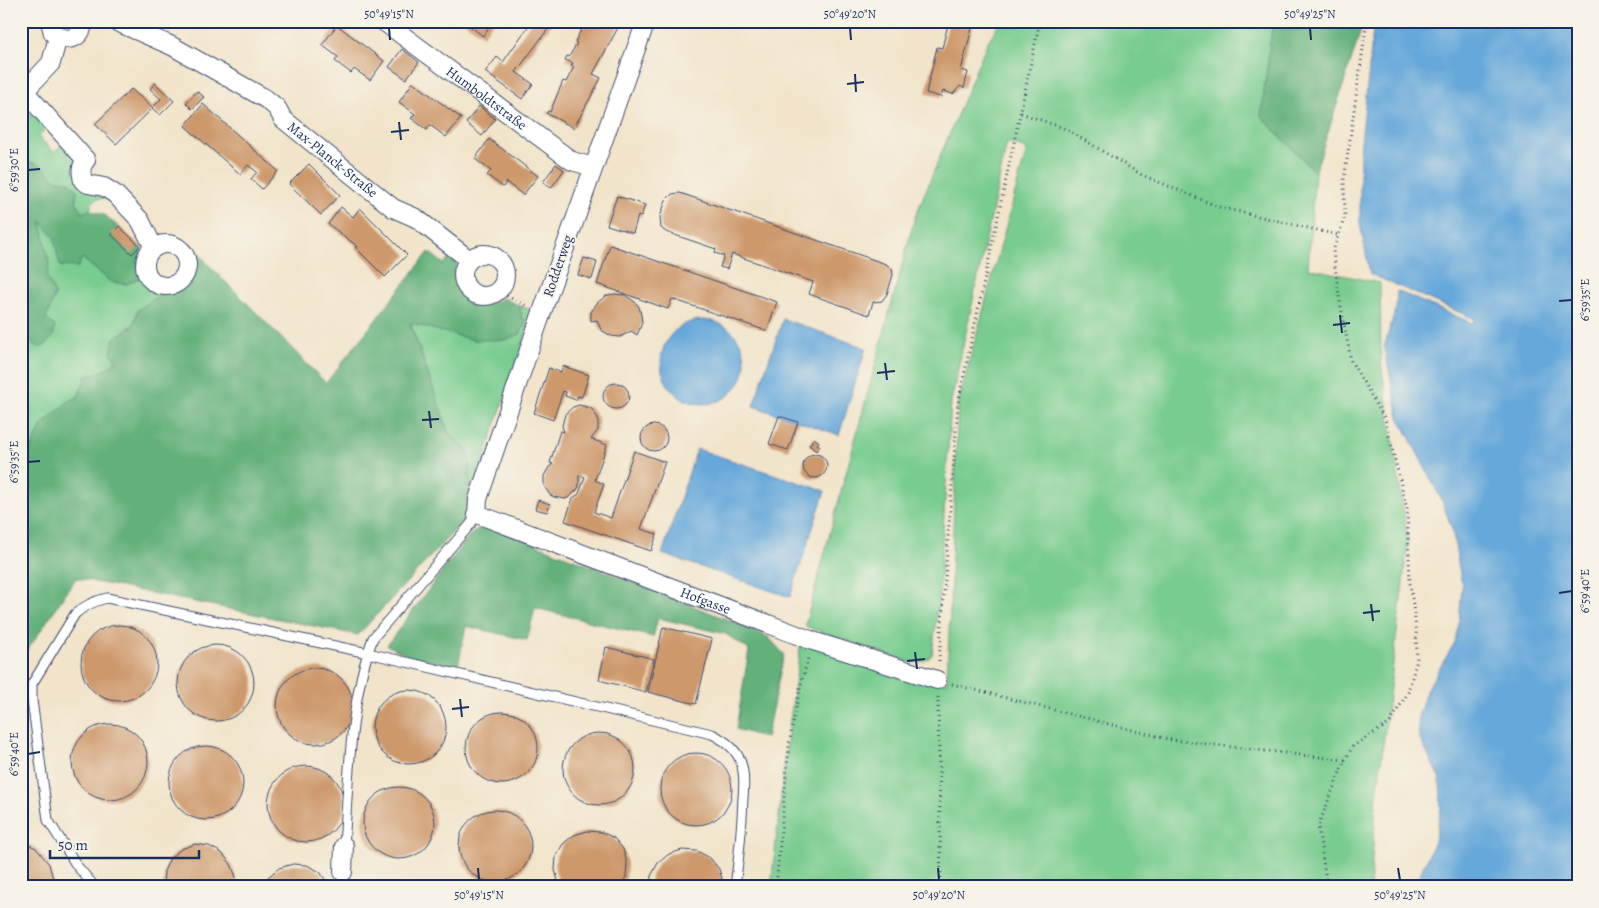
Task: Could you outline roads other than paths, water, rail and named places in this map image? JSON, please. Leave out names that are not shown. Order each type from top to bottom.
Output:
[{"type":"street","points":[[50,21],[53,33],[65,39],[77,36],[83,21]]},
{"type":"street","name":"Max-Planck-Straße","points":[[115,21],[172,46],[266,99],[276,108],[283,119],[350,174],[393,208],[416,218],[462,254],[468,261]]},
{"type":"street","name":"Humboldtstraße","points":[[383,21],[572,161],[593,167]]},
{"type":"street","name":"Rodderweg","points":[[477,514],[478,499],[542,312],[646,21]]},
{"type":"street","points":[[58,37],[51,64],[23,94],[86,160],[82,166],[83,181],[88,184],[104,187],[115,194],[140,220],[154,248]]},
{"type":"street","points":[[480,254],[494,256],[504,268],[505,277],[503,285],[493,295],[481,296],[469,290],[464,279],[468,261],[480,254]]},
{"type":"street","name":"Hofgasse","points":[[477,514],[813,641],[937,680]]},
{"type":"street","points":[[343,880],[344,846]]},
{"type":"lane","points":[[344,846],[357,702],[373,638],[470,525],[477,514]]},
{"type":"lane","points":[[95,887],[77,866],[48,820],[32,700],[32,684],[75,614],[84,606],[107,598],[368,653],[712,734],[731,747],[741,762],[744,779],[741,839],[735,887]]},
{"type":"water","points":[[1374,21],[1578,21],[1578,887],[1414,887],[1435,841],[1441,808],[1440,779],[1419,737],[1418,718],[1426,691],[1454,644],[1459,624],[1462,585],[1452,529],[1442,501],[1399,417],[1384,347],[1396,308],[1397,291],[1472,323],[1475,319],[1370,274],[1360,224],[1360,152]]},
{"type":"water","points":[[783,319],[866,348],[839,435],[753,406]]},
{"type":"water","points":[[695,320],[711,320],[727,327],[738,338],[745,354],[742,378],[733,392],[727,397],[711,404],[695,404],[679,397],[668,386],[661,370],[661,354],[668,338],[679,327]]},
{"type":"water","points":[[697,449],[825,491],[790,597],[662,554]]}]
